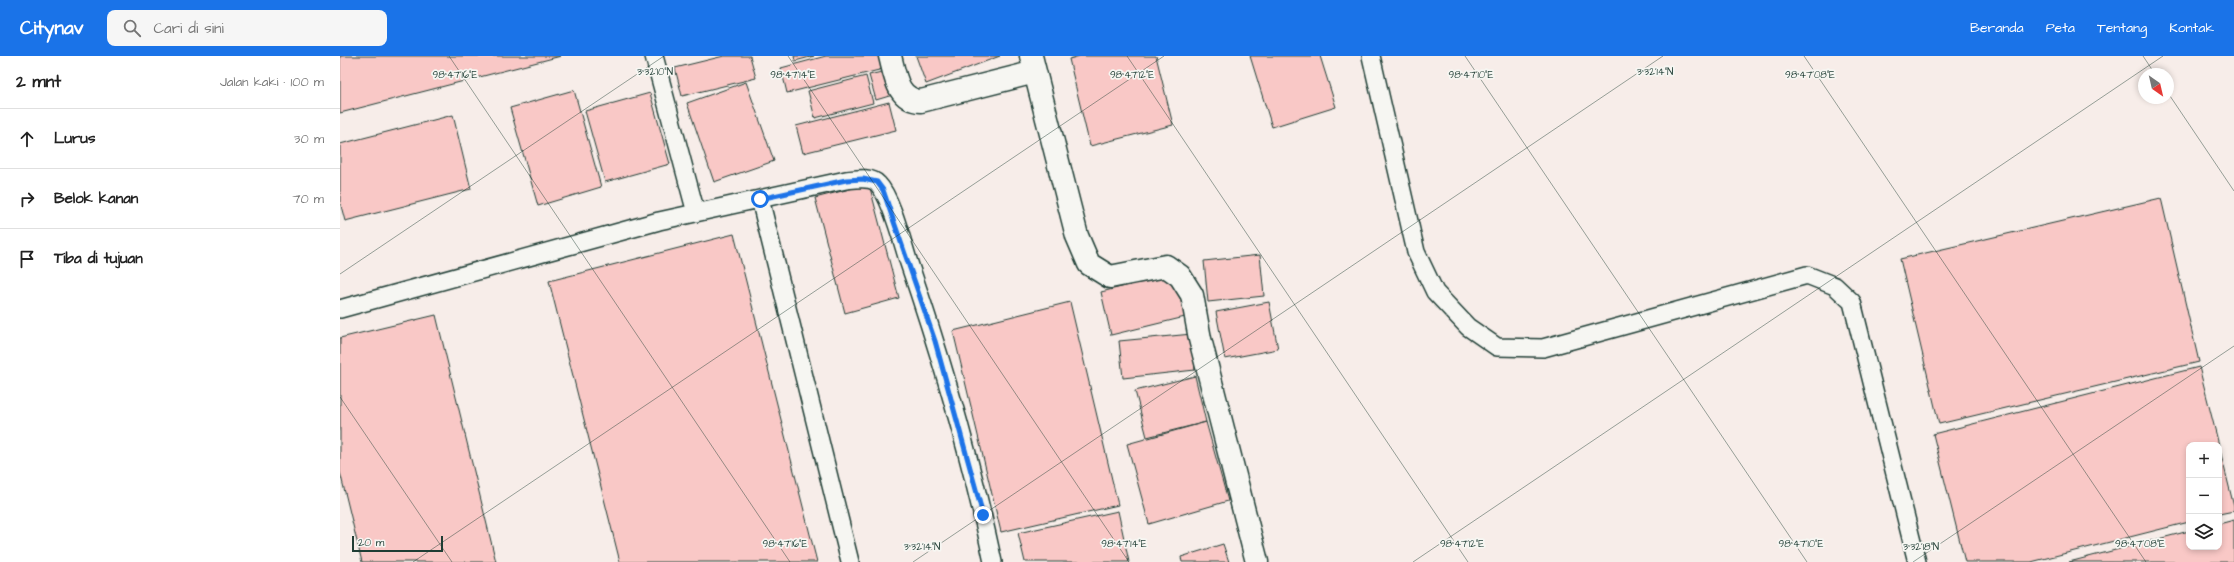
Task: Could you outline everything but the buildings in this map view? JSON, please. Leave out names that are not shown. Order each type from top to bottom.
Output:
[{"type":"street","points":[[890,56],[900,90],[906,98],[913,101],[921,101],[1033,64],[1077,236],[1089,264],[1110,277],[1166,266],[1180,276],[1192,295],[1200,339],[1257,562]]},
{"type":"lane","points":[[654,56],[696,212]]},
{"type":"lane","points":[[1371,56],[1416,252],[1435,292],[1468,327],[1496,347],[1543,348],[1807,275],[1835,286],[1852,302],[1917,562]]},
{"type":"lane","points":[[340,309],[696,212],[858,179],[877,182],[883,190],[952,394],[983,515],[993,562]]},
{"type":"lane","points":[[760,199],[850,562]]},
{"type":"route","points":[[760,199],[846,180],[863,179],[877,182],[883,190],[898,230],[952,394],[983,515]]}]
